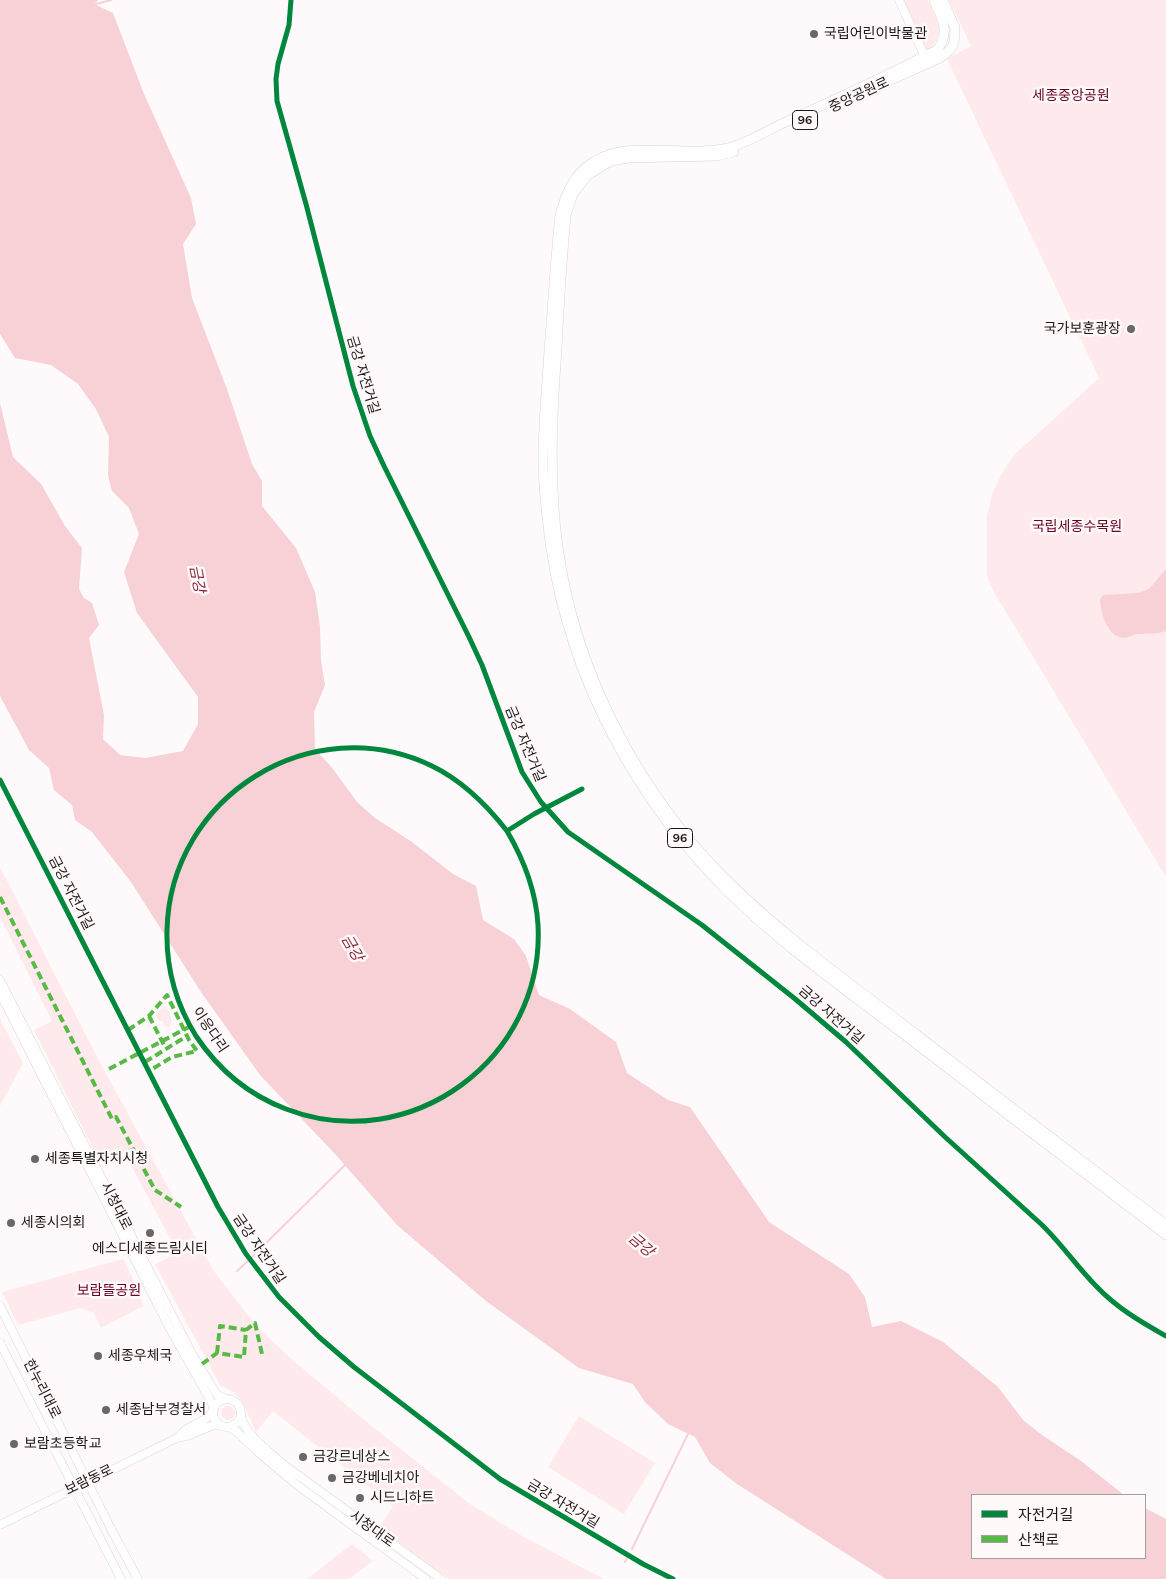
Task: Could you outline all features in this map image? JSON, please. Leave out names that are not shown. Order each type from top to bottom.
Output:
[{"type":"main road","name":"중앙공원로","points":[[596,165],[613,152],[630,150],[709,151],[732,147],[925,57],[937,50],[944,38],[944,22],[934,0]]},
{"type":"main road","name":"중앙공원로","points":[[596,165],[629,158],[717,156],[733,152],[940,58],[950,50],[955,35],[952,20],[943,0]]},
{"type":"main road","name":"96","points":[[596,165],[573,194],[563,215],[545,417],[543,462],[551,550],[560,598],[583,671],[601,714],[619,749],[646,794],[669,826],[700,863],[731,895],[767,927],[1166,1235]]},
{"type":"main road","name":"96","points":[[560,242],[551,462],[558,550],[567,596],[589,668],[630,754],[658,798],[700,851],[737,890],[772,922],[1166,1225]]},
{"type":"street","points":[[898,0],[925,57]]},
{"type":"street","name":"시청대로","points":[[0,980],[191,1352],[217,1395],[226,1399]]},
{"type":"street","name":"시청대로","points":[[0,993],[169,1327],[213,1409]]},
{"type":"street","name":"한누리대로","points":[[0,1306],[138,1579]]},
{"type":"street","name":"한누리대로","points":[[0,1343],[121,1579]]},
{"type":"street","points":[[226,1399],[231,1399],[238,1404],[241,1416],[236,1423],[224,1426],[214,1425],[184,1438],[178,1437],[181,1432],[205,1420],[219,1401],[226,1399]]},
{"type":"street","points":[[213,1409],[214,1419],[224,1426]]},
{"type":"street","name":"시청대로","points":[[241,1416],[244,1425],[260,1444],[284,1465],[441,1579]]},
{"type":"street","name":"시청대로","points":[[224,1426],[237,1432],[291,1481],[426,1579]]},
{"type":"street","name":"보람동로","points":[[0,1525],[178,1437]]},
{"type":"green space","points":[[902,0],[928,0],[935,15],[939,34],[933,46],[926,53]]},
{"type":"green space","points":[[949,0],[1166,0],[1166,877],[995,594],[987,577],[987,516],[992,494],[1000,477],[1013,456],[1099,378],[947,59],[971,46]]},
{"type":"green space","points":[[0,867],[97,1057],[213,1270],[258,1328],[296,1363],[373,1427],[470,1504],[524,1537],[604,1579],[449,1579],[379,1528],[393,1506],[273,1411],[256,1432],[243,1403],[235,1393],[220,1385],[155,1264],[178,1253],[121,1147],[98,1159],[34,1030],[52,1021],[0,917]]},
{"type":"green space","points":[[162,1007],[166,1007],[170,1014],[171,1022],[169,1027],[164,1026],[163,1021],[159,1021],[155,1016]]},
{"type":"green space","points":[[0,1019],[23,1063],[0,1106]]},
{"type":"green space","name":"보람뜰공원","points":[[123,1259],[137,1287],[143,1306],[101,1328],[94,1313],[81,1308],[18,1325],[2,1292]]},
{"type":"green space","points":[[225,1406],[231,1406],[235,1413],[231,1420],[225,1420],[221,1416],[221,1410]]},
{"type":"green space","points":[[579,1416],[655,1463],[624,1514],[548,1467]]},
{"type":"green space","points":[[352,1544],[373,1561],[349,1579],[307,1579]]},
{"type":"water","name":"금강","points":[[0,0],[98,0],[94,4],[113,13],[144,94],[191,198],[196,224],[183,244],[192,298],[227,389],[252,464],[262,481],[262,506],[296,548],[315,592],[325,685],[314,712],[315,749],[333,769],[357,802],[375,818],[412,842],[453,874],[476,886],[483,920],[514,939],[526,956],[539,995],[570,1009],[616,1042],[627,1073],[668,1100],[690,1107],[769,1222],[849,1274],[865,1297],[872,1327],[901,1321],[943,1342],[998,1387],[1023,1420],[1081,1461],[1123,1494],[971,1494],[971,1559],[1146,1559],[1146,1509],[1166,1519],[1166,1579],[886,1579],[737,1484],[710,1463],[695,1437],[668,1424],[645,1402],[633,1384],[579,1368],[486,1301],[397,1225],[336,1155],[260,1075],[201,992],[131,882],[92,832],[75,820],[72,805],[54,790],[49,768],[29,750],[0,696],[0,403],[13,457],[41,484],[65,526],[82,548],[79,589],[84,598],[92,603],[99,625],[89,638],[104,715],[103,739],[120,755],[145,758],[183,751],[198,724],[198,697],[137,613],[124,572],[139,534],[129,508],[112,491],[108,476],[109,437],[96,409],[78,384],[51,365],[15,358],[0,334]]},
{"type":"water","points":[[1166,569],[1166,631],[1136,634],[1123,638],[1113,633],[1106,623],[1102,611],[1100,600],[1103,595],[1138,593],[1149,589]]},
{"type":"waterway","points":[[92,5],[111,0]]},
{"type":"waterway","points":[[252,1257],[346,1164]]},
{"type":"waterway","points":[[237,1271],[248,1261]]},
{"type":"waterway","points":[[632,1549],[688,1434]]},
{"type":"waterway","points":[[625,1562],[627,1558]]},
{"type":"marked path","points":[[0,897],[112,1119],[116,1117],[155,1190],[181,1207]]},
{"type":"marked path","points":[[128,1030],[149,1016],[167,995],[189,1040],[197,1051],[172,1057],[149,1071]]},
{"type":"marked path","points":[[149,1016],[164,1045]]},
{"type":"marked path","points":[[109,1069],[189,1027]]},
{"type":"marked path","points":[[145,1062],[187,1036]]},
{"type":"marked path","points":[[202,1364],[217,1353],[244,1357],[246,1330],[255,1323],[262,1354]]},
{"type":"marked path","points":[[217,1353],[220,1326],[246,1330]]},
{"type":"cycle path","name":"금강 자전거길","points":[[291,0],[289,25],[278,64],[276,79],[277,101],[353,386],[370,436],[469,637],[482,665],[522,772],[541,802],[568,832],[702,925],[846,1042],[944,1136],[1041,1224],[1105,1295],[1130,1314],[1166,1336]]},
{"type":"cycle path","name":"이응다리","points":[[507,831],[524,864],[535,900],[538,925],[534,973],[519,1017],[494,1054],[462,1085],[423,1107],[379,1119],[333,1120],[286,1109],[259,1096],[224,1070],[196,1036],[178,998],[168,958],[167,930],[174,882],[193,840],[221,804],[256,776],[296,757],[340,748],[386,751],[432,766],[454,779],[482,803],[507,831],[534,814],[582,789]]},
{"type":"cycle path","name":"금강 자전거길","points":[[0,780],[218,1207],[246,1254],[279,1297],[319,1337],[354,1367],[500,1479],[643,1564],[673,1579]]},
{"type":"place","name":"국립어린이박물관","points":[[814,34]]},
{"type":"place","name":"국가보훈광장","points":[[1131,329]]},
{"type":"place","name":"세종특별자치시청","points":[[35,1159]]},
{"type":"place","name":"세종시의회","points":[[11,1223]]},
{"type":"place","name":"에스디세종드림시티","points":[[150,1233]]},
{"type":"place","name":"세종우체국","points":[[98,1356]]},
{"type":"place","name":"세종남부경찰서","points":[[106,1410]]},
{"type":"place","name":"보람초등학교","points":[[14,1444]]},
{"type":"place","name":"금강르네상스","points":[[303,1457]]},
{"type":"place","name":"금강베네치아","points":[[332,1478]]},
{"type":"place","name":"시드니하트","points":[[360,1498]]},
{"type":"park label","name":"세종중앙공원","points":[[1071,96]]},
{"type":"park label","name":"국립세종수목원","points":[[1077,527]]}]
